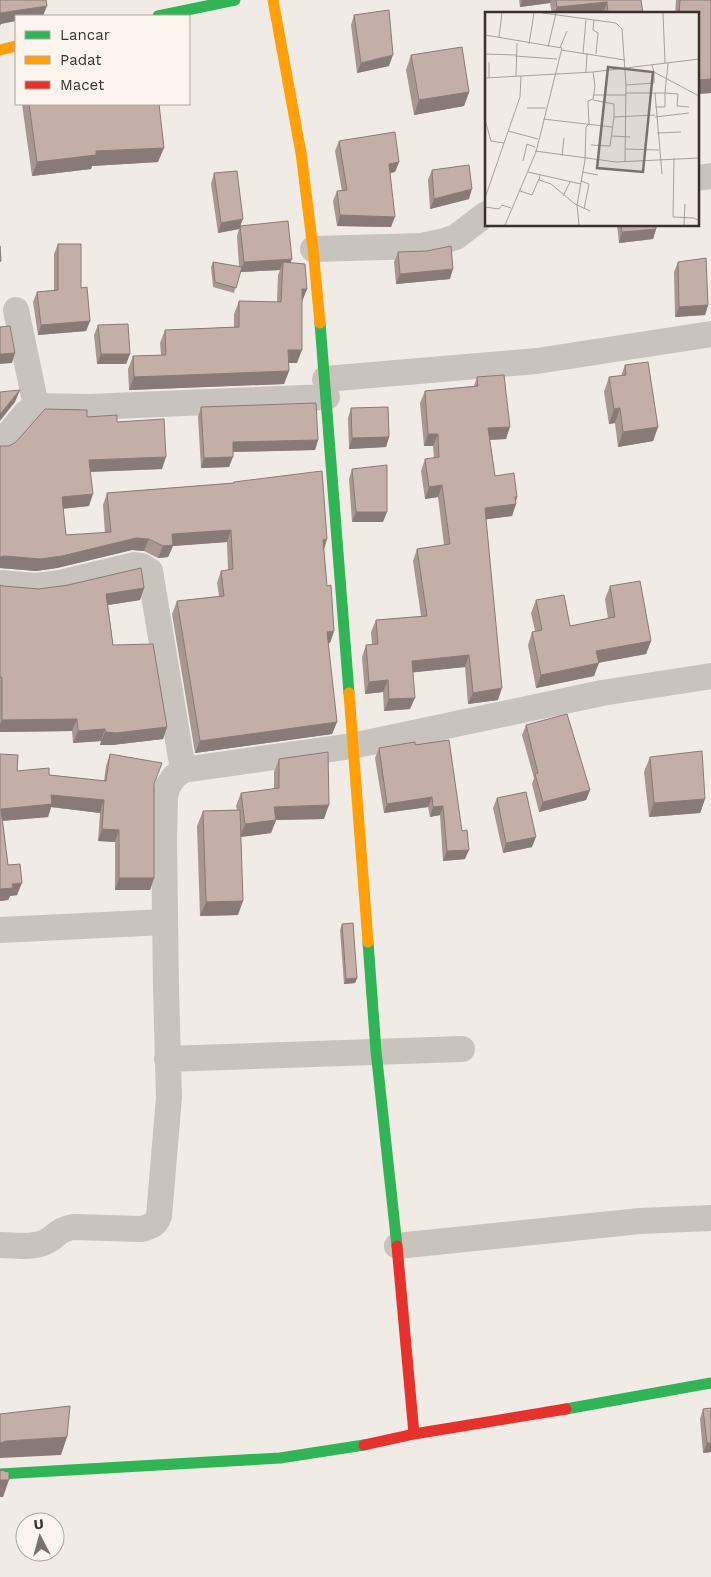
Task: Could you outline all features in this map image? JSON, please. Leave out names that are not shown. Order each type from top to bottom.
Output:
[{"type":"street","points":[[163,15],[235,0]]},
{"type":"street","points":[[273,0],[301,153],[313,249],[326,388],[376,1051],[397,1246],[414,1434]]},
{"type":"street","points":[[0,50],[15,46]]},
{"type":"street","points":[[698,178],[711,176]]},
{"type":"street","points":[[313,249],[421,246],[456,238],[485,215]]},
{"type":"street","points":[[16,310],[36,406]]},
{"type":"street","points":[[0,444],[26,413],[36,406],[89,407],[326,388],[537,361],[711,334]]},
{"type":"street","points":[[0,583],[36,586],[60,583],[134,565],[147,568],[150,571],[183,770]]},
{"type":"street","points":[[0,1246],[38,1245],[51,1239],[63,1228],[142,1229],[152,1226],[157,1222],[169,1097],[165,922],[166,796],[168,786],[174,777],[183,770],[352,746],[602,693],[711,676]]},
{"type":"street","points":[[0,930],[165,922]]},
{"type":"street","points":[[167,1059],[462,1049]]},
{"type":"street","points":[[397,1246],[640,1221],[711,1218]]},
{"type":"street","points":[[0,1474],[280,1458],[343,1450],[414,1434],[711,1383]]},
{"type":"building","points":[[0,0],[46,0],[47,6],[0,13]]},
{"type":"building","points":[[556,0],[641,0],[643,12],[608,12],[607,2],[557,7]]},
{"type":"building","points":[[680,0],[711,0],[711,79],[698,80],[698,12],[679,12]]},
{"type":"building","points":[[389,10],[393,55],[361,63],[354,15]]},
{"type":"building","points":[[462,47],[469,92],[419,100],[411,55]]},
{"type":"building","points":[[29,105],[159,105],[164,148],[96,151],[96,155],[37,162]]},
{"type":"building","points":[[395,132],[399,162],[389,164],[395,217],[340,215],[337,191],[347,190],[339,141]]},
{"type":"building","points":[[469,165],[472,189],[434,199],[432,170]]},
{"type":"building","points":[[237,171],[243,219],[221,223],[214,173]]},
{"type":"building","points":[[288,221],[292,259],[244,262],[240,226]]},
{"type":"building","points":[[621,226],[656,226],[656,229],[622,232]]},
{"type":"building","points":[[58,244],[81,244],[81,288],[87,287],[90,321],[41,325],[37,292],[58,290]]},
{"type":"building","points":[[451,246],[453,269],[400,274],[398,252],[427,251]]},
{"type":"building","points":[[706,258],[708,305],[679,307],[678,262]]},
{"type":"building","points":[[213,262],[242,267],[236,288],[215,282]]},
{"type":"building","points":[[283,262],[305,264],[307,289],[302,289],[302,350],[288,350],[289,371],[134,377],[133,356],[166,355],[165,330],[239,327],[239,301],[281,302]]},
{"type":"building","points":[[128,324],[130,354],[101,354],[98,325]]},
{"type":"building","points":[[10,326],[15,353],[0,354],[0,327]]},
{"type":"building","points":[[648,362],[658,427],[623,432],[620,408],[614,409],[609,377],[626,375],[625,365]]},
{"type":"building","points":[[504,375],[510,427],[488,428],[495,476],[514,473],[516,504],[485,508],[502,688],[473,693],[469,655],[412,661],[415,698],[389,699],[388,680],[369,682],[366,645],[378,644],[376,620],[427,616],[417,549],[450,544],[442,485],[429,487],[425,459],[439,457],[438,434],[428,434],[425,391],[478,386],[477,377]]},
{"type":"building","points":[[20,390],[0,414],[0,392]]},
{"type":"building","points":[[316,403],[318,440],[233,442],[233,457],[204,458],[201,407]]},
{"type":"building","points":[[388,407],[389,437],[352,438],[351,408]]},
{"type":"building","points":[[45,409],[87,410],[87,417],[117,415],[117,422],[164,419],[166,457],[89,460],[93,494],[62,497],[66,535],[111,532],[107,493],[234,483],[322,471],[327,539],[323,540],[327,586],[331,585],[334,631],[327,632],[337,722],[200,741],[177,601],[224,596],[221,571],[233,569],[231,530],[172,534],[173,545],[163,546],[149,539],[136,538],[62,556],[40,559],[0,557],[0,446],[9,446],[16,442]]},
{"type":"building","points":[[387,465],[387,512],[356,512],[352,469]]},
{"type":"building","points":[[141,568],[144,588],[106,594],[113,645],[153,644],[167,727],[116,733],[105,732],[105,729],[78,731],[77,719],[2,720],[0,585],[39,589],[68,585]]},
{"type":"building","points":[[640,581],[651,641],[596,651],[599,663],[541,675],[532,632],[542,630],[536,600],[564,595],[570,626],[615,617],[610,586]]},
{"type":"building","points":[[567,714],[590,790],[543,802],[535,774],[538,773],[526,725]]},
{"type":"building","points":[[449,740],[462,831],[467,830],[469,850],[447,851],[443,806],[433,807],[432,797],[387,804],[379,748],[415,742],[415,745]]},
{"type":"building","points":[[702,751],[705,799],[654,803],[650,757]]},
{"type":"building","points":[[328,752],[329,805],[274,807],[276,820],[245,824],[241,793],[279,788],[279,759]]},
{"type":"building","points":[[0,754],[18,755],[17,771],[49,768],[49,775],[106,781],[110,754],[162,763],[154,784],[154,878],[119,878],[119,830],[102,829],[104,800],[51,795],[52,804],[1,809],[8,865],[20,864],[22,883],[12,884],[13,888],[0,889]]},
{"type":"building","points":[[526,792],[536,837],[506,843],[497,798]]},
{"type":"building","points":[[240,810],[243,901],[206,902],[203,811]]},
{"type":"building","points":[[353,923],[357,978],[346,979],[342,924]]},
{"type":"building","points":[[70,1406],[67,1437],[0,1443],[0,1414]]},
{"type":"building","points":[[711,1408],[711,1443],[707,1443],[703,1409]]},
{"type":"building","points":[[0,1470],[9,1472],[9,1480],[0,1480]]},
{"type":"traffic: fast","points":[[163,15],[235,0]]},
{"type":"traffic: fast","points":[[320,323],[349,693]]},
{"type":"traffic: fast","points":[[368,942],[376,1051],[397,1246]]},
{"type":"traffic: fast","points":[[566,1409],[711,1383]]},
{"type":"traffic: fast","points":[[0,1474],[280,1458],[364,1445]]},
{"type":"traffic: slow","points":[[273,0],[301,153],[320,323]]},
{"type":"traffic: slow","points":[[0,50],[15,46]]},
{"type":"traffic: slow","points":[[349,693],[368,942]]},
{"type":"traffic: jam","points":[[397,1246],[414,1434]]},
{"type":"traffic: jam","points":[[364,1445],[414,1434],[566,1409]]}]
